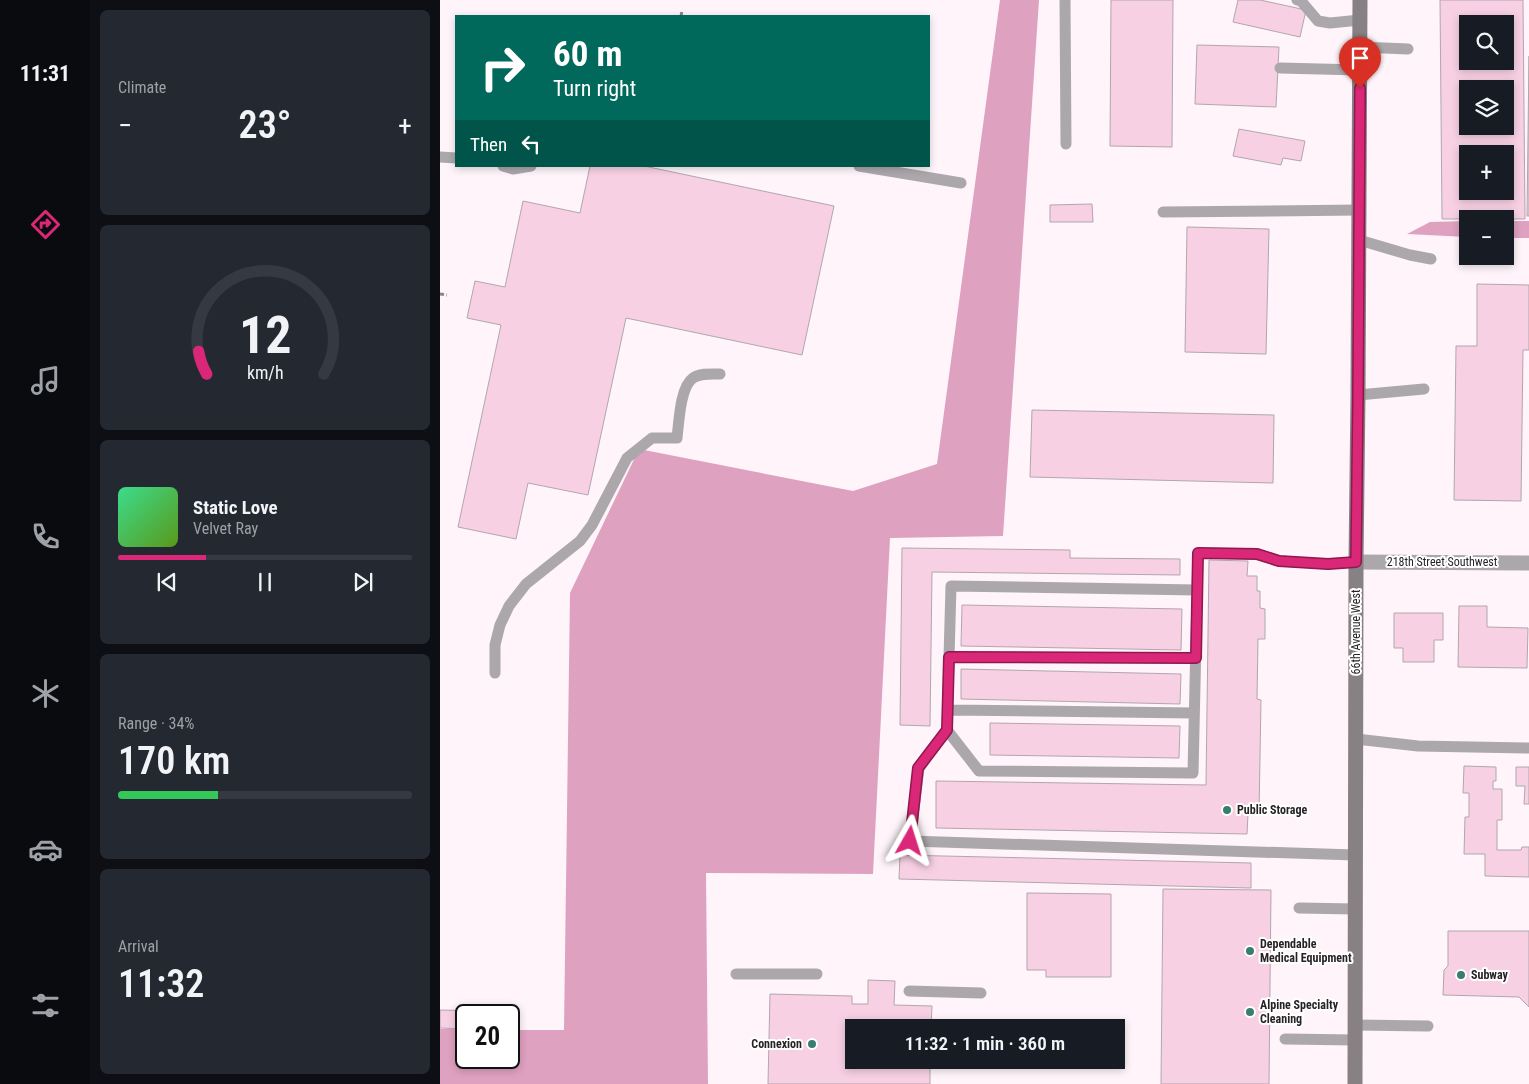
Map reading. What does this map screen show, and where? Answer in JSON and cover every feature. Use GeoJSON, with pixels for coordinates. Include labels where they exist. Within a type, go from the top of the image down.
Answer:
{"type":"FeatureCollection","features":[{"type":"Feature","properties":{"kind":"main road","name":"66th Avenue West"},"geometry":{"type":"LineString","coordinates":[[1354,1084],[1360,0]]}},
{"type":"Feature","properties":{"kind":"street","name":"218th Street Southwest"},"geometry":{"type":"LineString","coordinates":[[1356,562],[1529,563]]}},
{"type":"Feature","properties":{"kind":"lane"},"geometry":{"type":"LineString","coordinates":[[1064,0],[1066,144]]}},
{"type":"Feature","properties":{"kind":"lane"},"geometry":{"type":"LineString","coordinates":[[1297,0],[1301,1],[1318,21],[1360,20]]}},
{"type":"Feature","properties":{"kind":"lane"},"geometry":{"type":"LineString","coordinates":[[1360,47],[1408,49]]}},
{"type":"Feature","properties":{"kind":"lane"},"geometry":{"type":"LineString","coordinates":[[1280,68],[1360,70]]}},
{"type":"Feature","properties":{"kind":"lane"},"geometry":{"type":"LineString","coordinates":[[440,157],[455,158]]}},
{"type":"Feature","properties":{"kind":"lane"},"geometry":{"type":"LineString","coordinates":[[506,167],[513,169],[525,167]]}},
{"type":"Feature","properties":{"kind":"lane"},"geometry":{"type":"LineString","coordinates":[[865,167],[961,183]]}},
{"type":"Feature","properties":{"kind":"lane"},"geometry":{"type":"LineString","coordinates":[[1163,212],[1359,210]]}},
{"type":"Feature","properties":{"kind":"lane"},"geometry":{"type":"LineString","coordinates":[[1359,240],[1431,259]]}},
{"type":"Feature","properties":{"kind":"lane"},"geometry":{"type":"LineString","coordinates":[[495,673],[496,645],[500,625],[509,606],[520,591],[526,584],[580,541],[592,525],[627,458],[652,438],[676,438],[684,389],[692,378],[705,374],[720,374]]}},
{"type":"Feature","properties":{"kind":"lane"},"geometry":{"type":"LineString","coordinates":[[1358,395],[1424,389]]}},
{"type":"Feature","properties":{"kind":"lane"},"geometry":{"type":"LineString","coordinates":[[947,730],[979,771],[1193,773],[1198,553],[1257,554],[1279,561],[1328,564],[1356,562]]}},
{"type":"Feature","properties":{"kind":"lane"},"geometry":{"type":"LineString","coordinates":[[1197,590],[951,586],[947,730],[918,768],[910,841],[1355,855]]}},
{"type":"Feature","properties":{"kind":"lane"},"geometry":{"type":"LineString","coordinates":[[949,657],[1196,658]]}},
{"type":"Feature","properties":{"kind":"lane"},"geometry":{"type":"LineString","coordinates":[[948,710],[1194,713]]}},
{"type":"Feature","properties":{"kind":"lane"},"geometry":{"type":"LineString","coordinates":[[1356,739],[1418,746],[1529,748]]}},
{"type":"Feature","properties":{"kind":"lane"},"geometry":{"type":"LineString","coordinates":[[1299,908],[1355,909]]}},
{"type":"Feature","properties":{"kind":"lane"},"geometry":{"type":"LineString","coordinates":[[736,974],[817,974]]}},
{"type":"Feature","properties":{"kind":"lane"},"geometry":{"type":"LineString","coordinates":[[910,991],[981,993]]}},
{"type":"Feature","properties":{"kind":"lane"},"geometry":{"type":"LineString","coordinates":[[1285,1038],[1428,1026]]}},
{"type":"Feature","properties":{"kind":"path"},"geometry":{"type":"LineString","coordinates":[[681,15],[682,11]]}},
{"type":"Feature","properties":{"kind":"path"},"geometry":{"type":"LineString","coordinates":[[440,294],[447,295]]}},
{"type":"Feature","properties":{"kind":"shaded area"},"geometry":{"type":"Polygon","coordinates":[[[1000,0],[1039,0],[1003,536],[890,538],[873,874],[706,873],[708,1084],[440,1084],[440,1029],[455,1029],[455,1069],[520,1069],[520,1030],[564,1030],[570,593],[639,449],[853,491],[937,464],[1000,0]]]}},
{"type":"Feature","properties":{"kind":"shaded area"},"geometry":{"type":"Polygon","coordinates":[[[1459,221],[1459,237],[1407,234],[1430,222],[1459,221]]]}},
{"type":"Feature","properties":{"kind":"shaded area"},"geometry":{"type":"Polygon","coordinates":[[[1514,221],[1529,221],[1529,238],[1514,238],[1514,221]]]}},
{"type":"Feature","properties":{"kind":"building"},"geometry":{"type":"Polygon","coordinates":[[[1111,0],[1173,0],[1172,147],[1110,146],[1111,0]]]}},
{"type":"Feature","properties":{"kind":"building"},"geometry":{"type":"Polygon","coordinates":[[[1238,0],[1260,0],[1306,10],[1300,37],[1233,22],[1238,0]]]}},
{"type":"Feature","properties":{"kind":"building"},"geometry":{"type":"Polygon","coordinates":[[[1440,0],[1523,0],[1525,219],[1514,219],[1514,210],[1459,210],[1459,219],[1442,219],[1440,0]]]}},
{"type":"Feature","properties":{"kind":"building"},"geometry":{"type":"Polygon","coordinates":[[[1197,45],[1279,47],[1276,107],[1195,104],[1197,45]]]}},
{"type":"Feature","properties":{"kind":"building"},"geometry":{"type":"Polygon","coordinates":[[[1529,56],[1529,216],[1527,216],[1529,56]]]}},
{"type":"Feature","properties":{"kind":"building"},"geometry":{"type":"Polygon","coordinates":[[[1239,129],[1305,141],[1301,161],[1283,158],[1281,165],[1233,156],[1239,129]]]}},
{"type":"Feature","properties":{"kind":"building"},"geometry":{"type":"Polygon","coordinates":[[[590,167],[649,167],[834,206],[802,355],[626,318],[588,495],[528,483],[516,539],[458,527],[501,325],[467,318],[475,281],[505,287],[523,201],[580,213],[590,167]]]}},
{"type":"Feature","properties":{"kind":"building"},"geometry":{"type":"Polygon","coordinates":[[[1092,204],[1093,222],[1050,222],[1050,205],[1092,204]]]}},
{"type":"Feature","properties":{"kind":"building"},"geometry":{"type":"Polygon","coordinates":[[[1187,227],[1269,229],[1266,354],[1185,352],[1187,227]]]}},
{"type":"Feature","properties":{"kind":"building"},"geometry":{"type":"Polygon","coordinates":[[[1477,284],[1529,285],[1529,350],[1523,350],[1521,501],[1454,500],[1456,346],[1477,346],[1477,284]]]}},
{"type":"Feature","properties":{"kind":"building"},"geometry":{"type":"Polygon","coordinates":[[[1032,410],[1274,415],[1273,483],[1030,477],[1032,410]]]}},
{"type":"Feature","properties":{"kind":"building"},"geometry":{"type":"Polygon","coordinates":[[[902,548],[1070,550],[1070,558],[1180,559],[1180,575],[932,572],[930,726],[900,725],[902,548]]]}},
{"type":"Feature","properties":{"kind":"building"},"geometry":{"type":"Polygon","coordinates":[[[1209,560],[1248,561],[1247,576],[1257,576],[1257,591],[1260,591],[1260,608],[1265,609],[1265,639],[1258,639],[1257,699],[1261,700],[1259,814],[1248,814],[1247,834],[936,828],[936,781],[1206,785],[1209,560]]]}},
{"type":"Feature","properties":{"kind":"building"},"geometry":{"type":"Polygon","coordinates":[[[962,605],[1182,609],[1181,650],[961,646],[962,605]]]}},
{"type":"Feature","properties":{"kind":"building"},"geometry":{"type":"Polygon","coordinates":[[[1459,606],[1487,606],[1487,627],[1528,628],[1527,668],[1458,667],[1459,606]]]}},
{"type":"Feature","properties":{"kind":"building"},"geometry":{"type":"Polygon","coordinates":[[[1394,613],[1443,613],[1443,640],[1434,640],[1434,662],[1403,662],[1403,648],[1394,648],[1394,613]]]}},
{"type":"Feature","properties":{"kind":"building"},"geometry":{"type":"Polygon","coordinates":[[[961,669],[1181,674],[1180,704],[961,699],[961,669]]]}},
{"type":"Feature","properties":{"kind":"building"},"geometry":{"type":"Polygon","coordinates":[[[990,723],[1180,726],[1179,758],[990,755],[990,723]]]}},
{"type":"Feature","properties":{"kind":"building"},"geometry":{"type":"Polygon","coordinates":[[[1464,766],[1496,767],[1496,781],[1493,781],[1493,789],[1502,789],[1502,820],[1497,820],[1497,850],[1521,850],[1522,847],[1529,847],[1529,877],[1485,876],[1485,854],[1464,854],[1465,817],[1469,817],[1469,793],[1463,793],[1464,766]]]}},
{"type":"Feature","properties":{"kind":"building"},"geometry":{"type":"Polygon","coordinates":[[[1516,767],[1529,767],[1529,804],[1524,804],[1525,786],[1516,786],[1516,767]]]}},
{"type":"Feature","properties":{"kind":"building"},"geometry":{"type":"Polygon","coordinates":[[[900,855],[1251,863],[1251,888],[899,879],[900,855]]]}},
{"type":"Feature","properties":{"kind":"building"},"geometry":{"type":"Polygon","coordinates":[[[1163,889],[1271,890],[1269,1084],[1161,1084],[1163,889]]]}},
{"type":"Feature","properties":{"kind":"building"},"geometry":{"type":"Polygon","coordinates":[[[1027,893],[1111,894],[1111,977],[1046,977],[1046,970],[1027,970],[1027,893]]]}},
{"type":"Feature","properties":{"kind":"building"},"geometry":{"type":"Polygon","coordinates":[[[1448,931],[1529,931],[1529,1007],[1519,997],[1443,995],[1444,970],[1448,966],[1448,931]]]}},
{"type":"Feature","properties":{"kind":"building","name":"Connexion"},"geometry":{"type":"Polygon","coordinates":[[[868,980],[895,981],[894,1005],[932,1006],[931,1019],[845,1019],[845,1069],[930,1069],[930,1084],[768,1084],[770,994],[852,996],[852,1004],[868,1004],[868,980]]]}},
{"type":"Feature","properties":{"kind":"building"},"geometry":{"type":"Polygon","coordinates":[[[440,1010],[455,1010],[455,1029],[440,1028],[440,1010]]]}},
{"type":"Feature","properties":{"kind":"place","name":"Public Storage"},"geometry":{"type":"Point","coordinates":[1227,810]}},
{"type":"Feature","properties":{"kind":"place","name":"Dependable Medical Equipment"},"geometry":{"type":"Point","coordinates":[1250,951]}},
{"type":"Feature","properties":{"kind":"place","name":"Subway"},"geometry":{"type":"Point","coordinates":[1461,975]}},
{"type":"Feature","properties":{"kind":"place","name":"Alpine Specialty Cleaning"},"geometry":{"type":"Point","coordinates":[1250,1012]}},
{"type":"Feature","properties":{"kind":"place","name":"Connexion"},"geometry":{"type":"Point","coordinates":[812,1044]}},
{"type":"Feature","properties":{"kind":"route"},"geometry":{"type":"LineString","coordinates":[[910,841],[918,768],[947,730],[949,657],[1196,658],[1198,553],[1257,554],[1279,561],[1328,564],[1356,562],[1360,88]]}}]}
